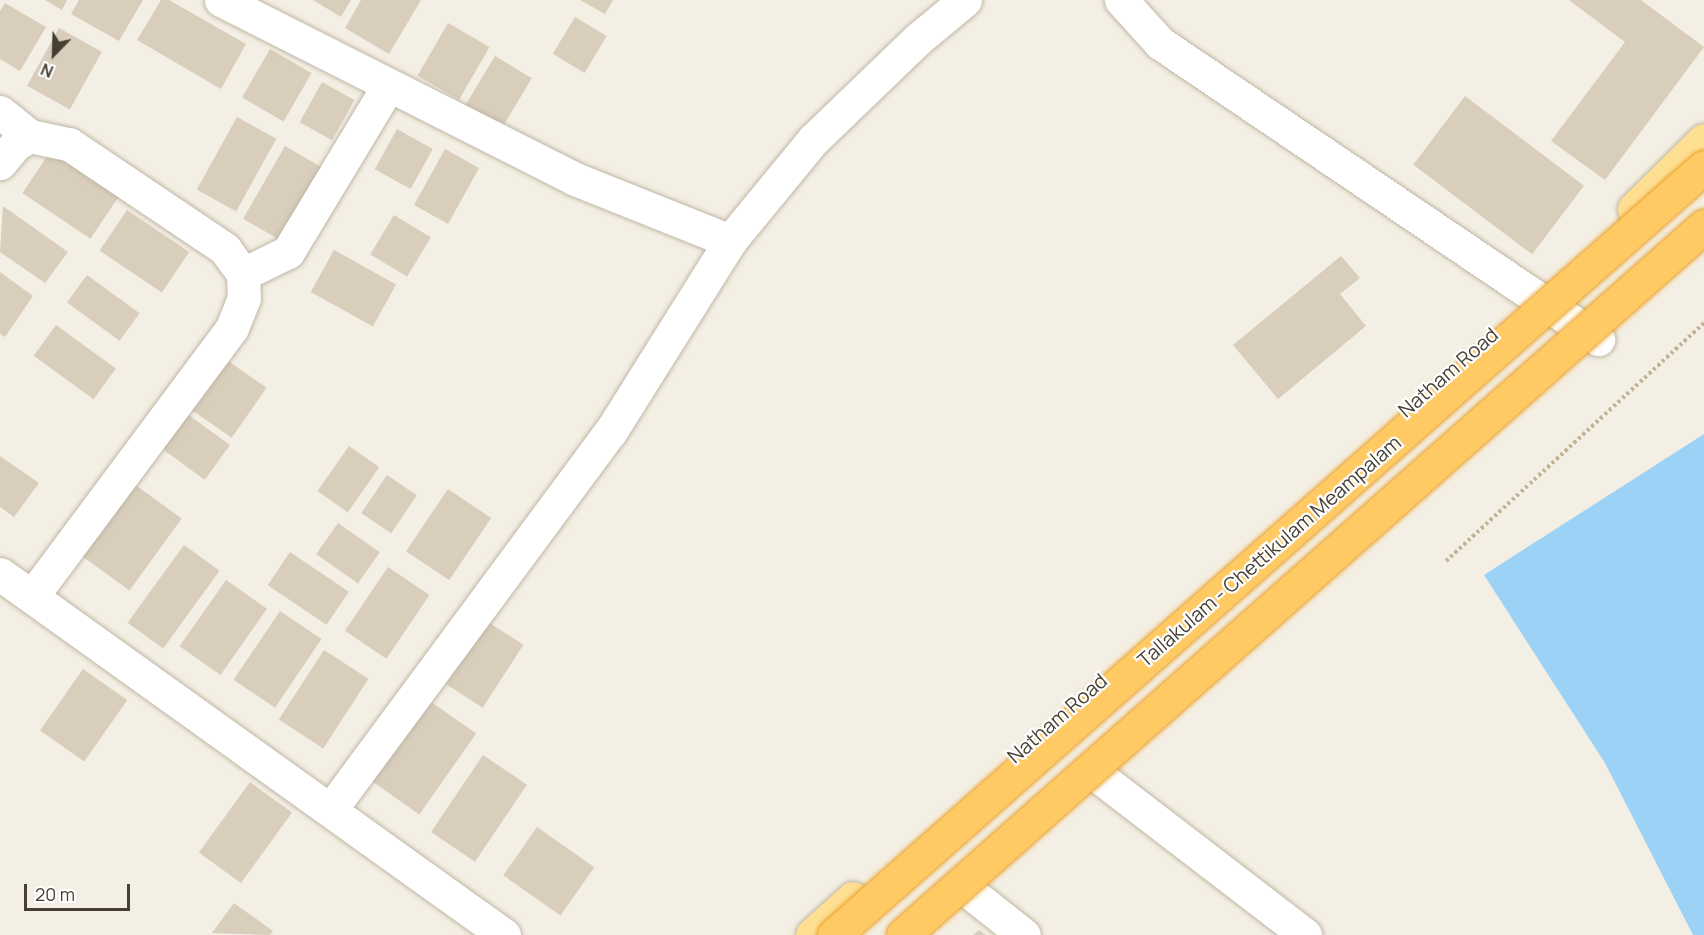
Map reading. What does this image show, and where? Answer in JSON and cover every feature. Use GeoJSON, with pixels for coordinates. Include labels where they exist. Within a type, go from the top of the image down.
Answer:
{"type":"FeatureCollection","features":[{"type":"Feature","properties":{"kind":"highway","name":"Tallakulam - Chettikulam Meampalam"},"geometry":{"type":"LineString","coordinates":[[834,935],[1704,167]]}},
{"type":"Feature","properties":{"kind":"highway"},"geometry":{"type":"LineString","coordinates":[[903,935],[1703,239]]}},
{"type":"Feature","properties":{"kind":"main road","name":"Natham Road"},"geometry":{"type":"LineString","coordinates":[[812,935],[1653,192],[1704,140]]}},
{"type":"Feature","properties":{"kind":"main road"},"geometry":{"type":"LineString","coordinates":[[925,935],[1598,339],[1703,239]]}},
{"type":"Feature","properties":{"kind":"street"},"geometry":{"type":"LineString","coordinates":[[222,0],[574,179],[730,241]]}},
{"type":"Feature","properties":{"kind":"street"},"geometry":{"type":"LineString","coordinates":[[331,809],[611,431],[730,241],[813,140],[918,39],[964,0]]}},
{"type":"Feature","properties":{"kind":"street"},"geometry":{"type":"LineString","coordinates":[[1121,0],[1160,43],[1598,339]]}},
{"type":"Feature","properties":{"kind":"street"},"geometry":{"type":"LineString","coordinates":[[243,274],[288,252],[388,86]]}},
{"type":"Feature","properties":{"kind":"street"},"geometry":{"type":"LineString","coordinates":[[0,112],[30,136],[69,144],[225,249],[243,274],[244,298],[232,328],[32,596]]}},
{"type":"Feature","properties":{"kind":"street"},"geometry":{"type":"LineString","coordinates":[[0,163],[16,144],[30,136]]}},
{"type":"Feature","properties":{"kind":"street"},"geometry":{"type":"LineString","coordinates":[[0,574],[504,935]]}},
{"type":"Feature","properties":{"kind":"street"},"geometry":{"type":"LineString","coordinates":[[1102,778],[1305,935]]}},
{"type":"Feature","properties":{"kind":"street"},"geometry":{"type":"LineString","coordinates":[[972,894],[1024,935]]}},
{"type":"Feature","properties":{"kind":"path"},"geometry":{"type":"LineString","coordinates":[[1446,561],[1704,323]]}},
{"type":"Feature","properties":{"kind":"water"},"geometry":{"type":"Polygon","coordinates":[[[1704,434],[1704,935],[1693,935],[1605,763],[1484,575],[1704,434]]]}},
{"type":"Feature","properties":{"kind":"building"},"geometry":{"type":"Polygon","coordinates":[[[45,0],[67,0],[62,10],[45,0]]]}},
{"type":"Feature","properties":{"kind":"building"},"geometry":{"type":"Polygon","coordinates":[[[79,0],[143,0],[119,41],[71,14],[79,0]]]}},
{"type":"Feature","properties":{"kind":"building"},"geometry":{"type":"Polygon","coordinates":[[[161,0],[169,0],[246,44],[221,89],[137,40],[161,0]]]}},
{"type":"Feature","properties":{"kind":"building"},"geometry":{"type":"Polygon","coordinates":[[[313,0],[351,0],[341,17],[313,0]]]}},
{"type":"Feature","properties":{"kind":"building"},"geometry":{"type":"Polygon","coordinates":[[[361,0],[421,0],[389,54],[345,28],[361,0]]]}},
{"type":"Feature","properties":{"kind":"building"},"geometry":{"type":"Polygon","coordinates":[[[580,0],[613,0],[605,14],[580,0]]]}},
{"type":"Feature","properties":{"kind":"building"},"geometry":{"type":"Polygon","coordinates":[[[1569,0],[1641,0],[1704,47],[1605,180],[1551,141],[1625,42],[1569,0]]]}},
{"type":"Feature","properties":{"kind":"building"},"geometry":{"type":"Polygon","coordinates":[[[5,3],[46,27],[20,71],[0,59],[0,11],[5,3]]]}},
{"type":"Feature","properties":{"kind":"building"},"geometry":{"type":"Polygon","coordinates":[[[575,17],[607,36],[585,73],[553,54],[575,17]]]}},
{"type":"Feature","properties":{"kind":"building"},"geometry":{"type":"Polygon","coordinates":[[[448,23],[490,47],[459,100],[418,76],[448,23]]]}},
{"type":"Feature","properties":{"kind":"building"},"geometry":{"type":"Polygon","coordinates":[[[59,28],[102,52],[70,109],[27,86],[59,28]]]}},
{"type":"Feature","properties":{"kind":"building"},"geometry":{"type":"Polygon","coordinates":[[[270,49],[312,73],[284,121],[242,97],[270,49]]]}},
{"type":"Feature","properties":{"kind":"building"},"geometry":{"type":"Polygon","coordinates":[[[495,56],[532,78],[501,129],[465,107],[495,56]]]}},
{"type":"Feature","properties":{"kind":"building"},"geometry":{"type":"Polygon","coordinates":[[[322,82],[354,100],[332,140],[300,122],[322,82]]]}},
{"type":"Feature","properties":{"kind":"building"},"geometry":{"type":"Polygon","coordinates":[[[1465,96],[1584,186],[1532,254],[1413,165],[1465,96]]]}},
{"type":"Feature","properties":{"kind":"building"},"geometry":{"type":"Polygon","coordinates":[[[237,117],[276,139],[236,211],[197,190],[237,117]]]}},
{"type":"Feature","properties":{"kind":"building"},"geometry":{"type":"Polygon","coordinates":[[[397,129],[433,149],[411,189],[375,169],[397,129]]]}},
{"type":"Feature","properties":{"kind":"building"},"geometry":{"type":"Polygon","coordinates":[[[285,146],[329,172],[287,244],[243,219],[285,146]]]}},
{"type":"Feature","properties":{"kind":"building"},"geometry":{"type":"Polygon","coordinates":[[[52,149],[120,195],[90,239],[22,193],[52,149]]]}},
{"type":"Feature","properties":{"kind":"building"},"geometry":{"type":"Polygon","coordinates":[[[445,149],[479,168],[448,224],[414,205],[445,149]]]}},
{"type":"Feature","properties":{"kind":"building"},"geometry":{"type":"Polygon","coordinates":[[[3,206],[68,252],[45,283],[0,252],[3,206]]]}},
{"type":"Feature","properties":{"kind":"building"},"geometry":{"type":"Polygon","coordinates":[[[127,210],[189,252],[162,293],[100,251],[127,210]]]}},
{"type":"Feature","properties":{"kind":"building"},"geometry":{"type":"Polygon","coordinates":[[[394,215],[431,237],[407,277],[370,254],[394,215]]]}},
{"type":"Feature","properties":{"kind":"building"},"geometry":{"type":"Polygon","coordinates":[[[334,250],[396,284],[373,326],[311,292],[334,250]]]}},
{"type":"Feature","properties":{"kind":"building"},"geometry":{"type":"Polygon","coordinates":[[[1341,256],[1360,278],[1340,294],[1366,326],[1278,399],[1233,345],[1341,256]]]}},
{"type":"Feature","properties":{"kind":"building"},"geometry":{"type":"Polygon","coordinates":[[[0,272],[33,296],[5,337],[0,334],[0,272]]]}},
{"type":"Feature","properties":{"kind":"building"},"geometry":{"type":"Polygon","coordinates":[[[87,275],[140,313],[120,341],[67,303],[87,275]]]}},
{"type":"Feature","properties":{"kind":"building"},"geometry":{"type":"Polygon","coordinates":[[[56,325],[116,368],[94,399],[34,356],[56,325]]]}},
{"type":"Feature","properties":{"kind":"building"},"geometry":{"type":"Polygon","coordinates":[[[224,358],[267,388],[232,438],[189,408],[224,358]]]}},
{"type":"Feature","properties":{"kind":"building"},"geometry":{"type":"Polygon","coordinates":[[[179,408],[230,445],[205,480],[154,443],[179,408]]]}},
{"type":"Feature","properties":{"kind":"building"},"geometry":{"type":"Polygon","coordinates":[[[349,446],[379,467],[348,512],[317,491],[349,446]]]}},
{"type":"Feature","properties":{"kind":"building"},"geometry":{"type":"Polygon","coordinates":[[[0,456],[39,483],[14,517],[0,507],[0,456]]]}},
{"type":"Feature","properties":{"kind":"building"},"geometry":{"type":"Polygon","coordinates":[[[387,475],[417,495],[391,533],[361,513],[387,475]]]}},
{"type":"Feature","properties":{"kind":"building"},"geometry":{"type":"Polygon","coordinates":[[[130,481],[182,519],[129,591],[78,553],[130,481]]]}},
{"type":"Feature","properties":{"kind":"building"},"geometry":{"type":"Polygon","coordinates":[[[448,489],[491,518],[449,580],[406,551],[448,489]]]}},
{"type":"Feature","properties":{"kind":"building"},"geometry":{"type":"Polygon","coordinates":[[[338,523],[380,552],[358,583],[316,554],[338,523]]]}},
{"type":"Feature","properties":{"kind":"building"},"geometry":{"type":"Polygon","coordinates":[[[184,545],[220,571],[163,649],[128,623],[184,545]]]}},
{"type":"Feature","properties":{"kind":"building"},"geometry":{"type":"Polygon","coordinates":[[[290,552],[349,592],[326,625],[268,585],[290,552]]]}},
{"type":"Feature","properties":{"kind":"building"},"geometry":{"type":"Polygon","coordinates":[[[388,567],[429,595],[386,659],[345,631],[388,567]]]}},
{"type":"Feature","properties":{"kind":"building"},"geometry":{"type":"Polygon","coordinates":[[[226,580],[267,609],[220,675],[180,646],[226,580]]]}},
{"type":"Feature","properties":{"kind":"building"},"geometry":{"type":"Polygon","coordinates":[[[280,611],[321,639],[275,708],[234,680],[280,611]]]}},
{"type":"Feature","properties":{"kind":"building"},"geometry":{"type":"Polygon","coordinates":[[[479,616],[523,645],[483,708],[438,679],[479,616]]]}},
{"type":"Feature","properties":{"kind":"building"},"geometry":{"type":"Polygon","coordinates":[[[324,650],[368,679],[323,748],[279,720],[324,650]]]}},
{"type":"Feature","properties":{"kind":"building"},"geometry":{"type":"Polygon","coordinates":[[[83,669],[127,700],[84,761],[40,730],[83,669]]]}},
{"type":"Feature","properties":{"kind":"building"},"geometry":{"type":"Polygon","coordinates":[[[427,699],[476,733],[419,815],[370,780],[427,699]]]}},
{"type":"Feature","properties":{"kind":"building"},"geometry":{"type":"Polygon","coordinates":[[[483,755],[527,785],[475,862],[431,832],[483,755]]]}},
{"type":"Feature","properties":{"kind":"building"},"geometry":{"type":"Polygon","coordinates":[[[250,782],[292,813],[241,883],[199,852],[250,782]]]}},
{"type":"Feature","properties":{"kind":"building"},"geometry":{"type":"Polygon","coordinates":[[[537,827],[594,867],[560,915],[503,875],[537,827]]]}},
{"type":"Feature","properties":{"kind":"building"},"geometry":{"type":"Polygon","coordinates":[[[234,903],[273,931],[270,935],[212,933],[234,903]]]}},
{"type":"Feature","properties":{"kind":"building"},"geometry":{"type":"Polygon","coordinates":[[[979,930],[986,935],[973,935],[979,930]]]}}]}
